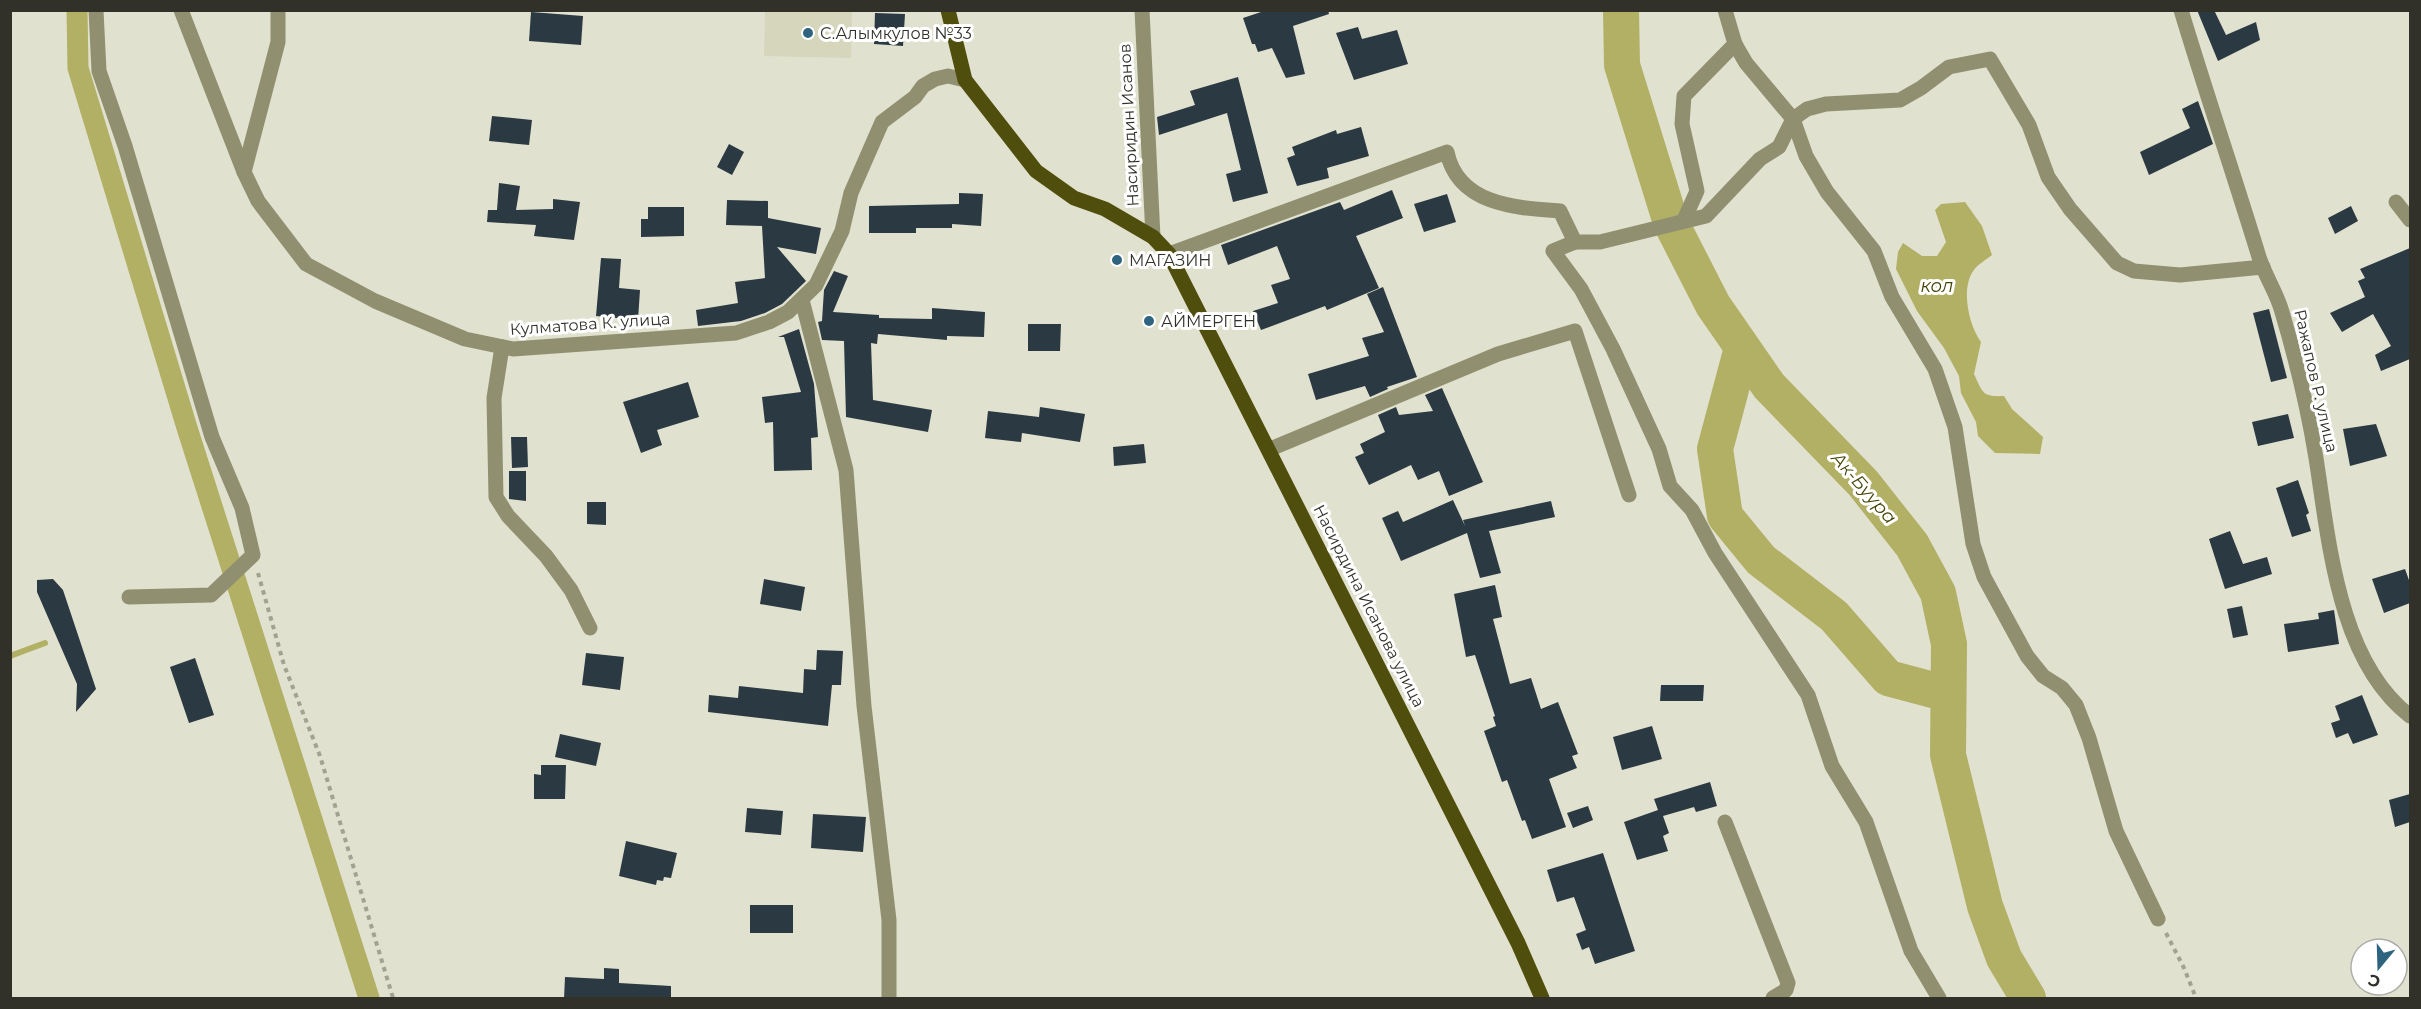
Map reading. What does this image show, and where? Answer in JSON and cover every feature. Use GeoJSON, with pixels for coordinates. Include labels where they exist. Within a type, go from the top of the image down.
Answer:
{"type":"FeatureCollection","features":[{"type":"Feature","properties":{"kind":"main road"},"geometry":{"type":"LineString","coordinates":[[948,10],[965,81]]}},
{"type":"Feature","properties":{"kind":"main road","name":"Насирдина Исанова улица"},"geometry":{"type":"LineString","coordinates":[[965,81],[1036,171],[1074,198],[1105,209],[1153,237],[1169,254],[1270,449],[1518,943],[1542,999]]}},
{"type":"Feature","properties":{"kind":"street"},"geometry":{"type":"LineString","coordinates":[[96,10],[99,71],[125,146],[212,437],[242,508],[253,555],[211,596],[129,597]]}},
{"type":"Feature","properties":{"kind":"street","name":"Кулматова К. улица"},"geometry":{"type":"LineString","coordinates":[[181,10],[244,172],[258,201],[306,264],[375,301],[465,339],[513,349],[736,333],[769,322],[788,312],[816,285],[826,267],[842,231],[851,193],[882,122],[915,97],[923,86],[935,79],[948,76],[965,81]]}},
{"type":"Feature","properties":{"kind":"street"},"geometry":{"type":"LineString","coordinates":[[244,172],[278,42],[278,10]]}},
{"type":"Feature","properties":{"kind":"street","name":"Насиридин Исанов"},"geometry":{"type":"LineString","coordinates":[[1142,10],[1153,237]]}},
{"type":"Feature","properties":{"kind":"street"},"geometry":{"type":"LineString","coordinates":[[1725,10],[1735,44],[1746,63],[1793,119],[1806,156],[1827,192],[1874,251],[1892,297],[1935,369],[1955,426],[1973,544],[1984,577],[2027,656],[2043,676],[2062,688],[2076,705],[2089,738],[2116,831],[2158,919]]}},
{"type":"Feature","properties":{"kind":"street","name":"Ражапов Р. улица"},"geometry":{"type":"LineString","coordinates":[[2181,10],[2263,267],[2282,310],[2296,364],[2315,457],[2329,543],[2350,624],[2359,649],[2372,672],[2392,700],[2410,716]]}},
{"type":"Feature","properties":{"kind":"street"},"geometry":{"type":"LineString","coordinates":[[1684,220],[1697,191],[1682,124],[1684,96],[1735,44]]}},
{"type":"Feature","properties":{"kind":"street"},"geometry":{"type":"LineString","coordinates":[[1939,999],[1911,951],[1866,822],[1832,766],[1808,695],[1715,553],[1692,510],[1670,486],[1659,449],[1613,349],[1581,289],[1553,250],[1575,242],[1600,242],[1706,216],[1716,202],[1731,192],[1739,180],[1752,171],[1761,159],[1779,147],[1793,119],[1807,109],[1826,104],[1900,100],[1949,67],[1990,59],[2029,125],[2048,177],[2070,209],[2117,263],[2134,271],[2180,275],[2263,267]]}},
{"type":"Feature","properties":{"kind":"street"},"geometry":{"type":"LineString","coordinates":[[1169,254],[1447,153],[1459,182],[1493,203],[1560,211],[1575,242]]}},
{"type":"Feature","properties":{"kind":"street"},"geometry":{"type":"LineString","coordinates":[[2396,202],[2410,220]]}},
{"type":"Feature","properties":{"kind":"street"},"geometry":{"type":"LineString","coordinates":[[802,300],[846,470],[864,706],[889,921],[889,999]]}},
{"type":"Feature","properties":{"kind":"street"},"geometry":{"type":"LineString","coordinates":[[1270,449],[1498,354],[1575,331],[1629,495]]}},
{"type":"Feature","properties":{"kind":"street"},"geometry":{"type":"LineString","coordinates":[[502,347],[494,398],[496,497],[508,516],[546,556],[571,590],[590,628]]}},
{"type":"Feature","properties":{"kind":"street"},"geometry":{"type":"LineString","coordinates":[[1725,822],[1788,982],[1786,990],[1773,999]]}},
{"type":"Feature","properties":{"kind":"path"},"geometry":{"type":"LineString","coordinates":[[253,555],[284,665],[320,756],[393,999]]}},
{"type":"Feature","properties":{"kind":"path"},"geometry":{"type":"LineString","coordinates":[[2158,919],[2184,968],[2196,999]]}},
{"type":"Feature","properties":{"kind":"shaded area","name":"С.Алымкулов №33"},"geometry":{"type":"Polygon","coordinates":[[[765,11],[852,11],[851,58],[764,56],[765,11]]]}},
{"type":"Feature","properties":{"kind":"water","name":"кол"},"geometry":{"type":"Polygon","coordinates":[[[1965,202],[1982,226],[1992,255],[1976,268],[1968,287],[1970,317],[1981,342],[1974,374],[1984,392],[1991,396],[2004,396],[2012,409],[2043,437],[2040,454],[1995,453],[1978,436],[1976,422],[1961,393],[1959,376],[1944,348],[1917,311],[1896,269],[1898,252],[1903,243],[1922,256],[1937,256],[1946,242],[1935,210],[1941,204],[1965,202]]]}},
{"type":"Feature","properties":{"kind":"building"},"geometry":{"type":"Polygon","coordinates":[[[1267,10],[1328,10],[1329,14],[1293,26],[1305,74],[1286,78],[1272,48],[1258,52],[1255,44],[1252,44],[1243,18],[1267,10]]]}},
{"type":"Feature","properties":{"kind":"building"},"geometry":{"type":"Polygon","coordinates":[[[2197,10],[2214,10],[2226,35],[2256,22],[2260,40],[2218,61],[2197,10]]]}},
{"type":"Feature","properties":{"kind":"building"},"geometry":{"type":"Polygon","coordinates":[[[531,12],[583,16],[581,45],[529,41],[531,12]]]}},
{"type":"Feature","properties":{"kind":"building"},"geometry":{"type":"Polygon","coordinates":[[[875,13],[905,14],[903,46],[874,44],[875,13]]]}},
{"type":"Feature","properties":{"kind":"building"},"geometry":{"type":"Polygon","coordinates":[[[1358,27],[1362,39],[1397,30],[1408,64],[1354,80],[1336,33],[1358,27]]]}},
{"type":"Feature","properties":{"kind":"building"},"geometry":{"type":"Polygon","coordinates":[[[1238,77],[1268,193],[1233,202],[1226,174],[1241,170],[1227,113],[1159,135],[1157,117],[1195,105],[1190,91],[1238,77]]]}},
{"type":"Feature","properties":{"kind":"building"},"geometry":{"type":"Polygon","coordinates":[[[2198,101],[2213,144],[2149,175],[2140,152],[2190,128],[2182,109],[2198,101]]]}},
{"type":"Feature","properties":{"kind":"building"},"geometry":{"type":"Polygon","coordinates":[[[492,116],[532,120],[529,145],[489,141],[492,116]]]}},
{"type":"Feature","properties":{"kind":"building"},"geometry":{"type":"Polygon","coordinates":[[[1361,127],[1369,156],[1327,168],[1329,178],[1297,186],[1287,158],[1295,155],[1292,147],[1336,130],[1337,134],[1361,127]]]}},
{"type":"Feature","properties":{"kind":"building"},"geometry":{"type":"Polygon","coordinates":[[[729,144],[744,152],[732,175],[717,167],[729,144]]]}},
{"type":"Feature","properties":{"kind":"building"},"geometry":{"type":"Polygon","coordinates":[[[499,183],[520,186],[516,210],[553,209],[553,199],[580,202],[574,240],[534,236],[536,225],[487,222],[488,210],[497,210],[499,183]]]}},
{"type":"Feature","properties":{"kind":"building"},"geometry":{"type":"Polygon","coordinates":[[[1392,190],[1403,218],[1356,236],[1379,288],[1327,310],[1325,306],[1261,330],[1253,311],[1278,303],[1271,285],[1290,279],[1277,246],[1228,265],[1221,245],[1340,202],[1344,210],[1392,190]]]}},
{"type":"Feature","properties":{"kind":"building"},"geometry":{"type":"Polygon","coordinates":[[[959,193],[983,194],[981,226],[952,224],[952,228],[916,228],[916,233],[869,233],[869,206],[959,204],[959,193]]]}},
{"type":"Feature","properties":{"kind":"building"},"geometry":{"type":"Polygon","coordinates":[[[1447,194],[1456,222],[1424,232],[1414,204],[1447,194]]]}},
{"type":"Feature","properties":{"kind":"building"},"geometry":{"type":"Polygon","coordinates":[[[727,200],[768,201],[768,218],[821,228],[816,254],[777,247],[806,281],[782,304],[765,313],[741,321],[698,326],[696,310],[738,303],[735,282],[765,278],[762,226],[726,225],[727,200]]]}},
{"type":"Feature","properties":{"kind":"building"},"geometry":{"type":"Polygon","coordinates":[[[2351,206],[2358,221],[2335,234],[2328,218],[2351,206]]]}},
{"type":"Feature","properties":{"kind":"building"},"geometry":{"type":"Polygon","coordinates":[[[648,207],[684,207],[684,236],[641,237],[641,219],[648,219],[648,207]]]}},
{"type":"Feature","properties":{"kind":"building"},"geometry":{"type":"Polygon","coordinates":[[[2410,248],[2410,359],[2381,371],[2375,355],[2391,346],[2373,314],[2342,332],[2330,313],[2365,297],[2358,281],[2365,278],[2360,269],[2410,248]]]}},
{"type":"Feature","properties":{"kind":"building"},"geometry":{"type":"Polygon","coordinates":[[[601,258],[621,259],[619,288],[640,290],[638,320],[596,316],[601,258]]]}},
{"type":"Feature","properties":{"kind":"building"},"geometry":{"type":"Polygon","coordinates":[[[834,271],[848,276],[833,312],[879,315],[879,318],[932,319],[932,308],[985,312],[984,337],[947,336],[947,340],[878,334],[877,344],[871,343],[873,400],[932,410],[928,432],[846,417],[844,341],[822,340],[818,322],[822,321],[824,290],[834,271]]]}},
{"type":"Feature","properties":{"kind":"building"},"geometry":{"type":"Polygon","coordinates":[[[1383,287],[1417,377],[1387,387],[1388,389],[1370,397],[1365,386],[1316,400],[1308,374],[1369,356],[1362,338],[1384,332],[1367,294],[1383,287]]]}},
{"type":"Feature","properties":{"kind":"building"},"geometry":{"type":"Polygon","coordinates":[[[2269,309],[2287,378],[2271,382],[2253,313],[2269,309]]]}},
{"type":"Feature","properties":{"kind":"building"},"geometry":{"type":"Polygon","coordinates":[[[1028,324],[1061,324],[1060,351],[1028,351],[1028,324]]]}},
{"type":"Feature","properties":{"kind":"building"},"geometry":{"type":"Polygon","coordinates":[[[799,329],[814,384],[818,437],[811,438],[812,470],[774,471],[773,422],[765,423],[762,397],[801,392],[784,337],[778,337],[799,329]]]}},
{"type":"Feature","properties":{"kind":"building"},"geometry":{"type":"Polygon","coordinates":[[[688,382],[699,417],[657,430],[662,445],[641,453],[623,402],[688,382]]]}},
{"type":"Feature","properties":{"kind":"building"},"geometry":{"type":"Polygon","coordinates":[[[1442,388],[1483,482],[1449,496],[1439,471],[1418,480],[1411,465],[1369,485],[1355,457],[1364,453],[1360,444],[1385,432],[1378,415],[1396,407],[1399,415],[1433,411],[1425,395],[1442,388]]]}},
{"type":"Feature","properties":{"kind":"building"},"geometry":{"type":"Polygon","coordinates":[[[1040,407],[1085,414],[1080,442],[1022,433],[1021,442],[985,438],[988,411],[1039,417],[1040,407]]]}},
{"type":"Feature","properties":{"kind":"building"},"geometry":{"type":"Polygon","coordinates":[[[2288,414],[2294,438],[2258,446],[2252,422],[2288,414]]]}},
{"type":"Feature","properties":{"kind":"building"},"geometry":{"type":"Polygon","coordinates":[[[2376,424],[2387,456],[2350,466],[2343,429],[2376,424]]]}},
{"type":"Feature","properties":{"kind":"building"},"geometry":{"type":"Polygon","coordinates":[[[511,437],[527,437],[528,467],[512,468],[511,437]]]}},
{"type":"Feature","properties":{"kind":"building"},"geometry":{"type":"Polygon","coordinates":[[[1144,444],[1146,463],[1114,466],[1113,447],[1144,444]]]}},
{"type":"Feature","properties":{"kind":"building"},"geometry":{"type":"Polygon","coordinates":[[[509,471],[526,471],[526,501],[509,499],[509,471]]]}},
{"type":"Feature","properties":{"kind":"building"},"geometry":{"type":"Polygon","coordinates":[[[2298,480],[2309,513],[2306,515],[2311,531],[2292,537],[2276,488],[2298,480]]]}},
{"type":"Feature","properties":{"kind":"building"},"geometry":{"type":"Polygon","coordinates":[[[1453,500],[1465,526],[1463,520],[1551,501],[1555,517],[1489,531],[1501,573],[1480,578],[1467,533],[1401,561],[1382,518],[1398,511],[1403,522],[1453,500]]]}},
{"type":"Feature","properties":{"kind":"building"},"geometry":{"type":"Polygon","coordinates":[[[587,502],[606,502],[606,525],[587,524],[587,502]]]}},
{"type":"Feature","properties":{"kind":"building"},"geometry":{"type":"Polygon","coordinates":[[[2230,531],[2243,564],[2267,557],[2272,574],[2225,589],[2209,539],[2230,531]]]}},
{"type":"Feature","properties":{"kind":"building"},"geometry":{"type":"Polygon","coordinates":[[[2405,569],[2410,583],[2410,603],[2384,613],[2372,579],[2405,569]]]}},
{"type":"Feature","properties":{"kind":"building"},"geometry":{"type":"Polygon","coordinates":[[[53,579],[63,590],[96,689],[76,712],[77,684],[37,592],[37,580],[53,579]]]}},
{"type":"Feature","properties":{"kind":"building"},"geometry":{"type":"Polygon","coordinates":[[[764,579],[805,587],[801,611],[760,604],[764,579]]]}},
{"type":"Feature","properties":{"kind":"building"},"geometry":{"type":"Polygon","coordinates":[[[1495,585],[1502,617],[1493,619],[1510,684],[1531,678],[1541,709],[1558,702],[1578,754],[1572,756],[1577,768],[1549,779],[1566,827],[1532,839],[1525,820],[1522,821],[1507,780],[1502,782],[1484,731],[1496,726],[1493,717],[1495,716],[1475,655],[1466,657],[1454,594],[1495,585]]]}},
{"type":"Feature","properties":{"kind":"building"},"geometry":{"type":"Polygon","coordinates":[[[2242,606],[2248,635],[2233,638],[2227,609],[2242,606]]]}},
{"type":"Feature","properties":{"kind":"building"},"geometry":{"type":"Polygon","coordinates":[[[2334,610],[2339,644],[2288,652],[2284,624],[2319,619],[2318,613],[2334,610]]]}},
{"type":"Feature","properties":{"kind":"building"},"geometry":{"type":"Polygon","coordinates":[[[817,650],[843,651],[841,685],[832,685],[828,726],[708,712],[709,695],[738,698],[739,686],[803,693],[804,669],[816,670],[817,650]]]}},
{"type":"Feature","properties":{"kind":"building"},"geometry":{"type":"Polygon","coordinates":[[[586,653],[624,657],[620,690],[582,685],[586,653]]]}},
{"type":"Feature","properties":{"kind":"building"},"geometry":{"type":"Polygon","coordinates":[[[195,658],[214,715],[189,723],[170,667],[195,658]]]}},
{"type":"Feature","properties":{"kind":"building"},"geometry":{"type":"Polygon","coordinates":[[[1661,685],[1704,685],[1703,701],[1660,701],[1661,685]]]}},
{"type":"Feature","properties":{"kind":"building"},"geometry":{"type":"Polygon","coordinates":[[[2362,695],[2378,735],[2353,744],[2348,733],[2336,738],[2331,723],[2340,720],[2335,706],[2362,695]]]}},
{"type":"Feature","properties":{"kind":"building"},"geometry":{"type":"Polygon","coordinates":[[[1652,726],[1662,759],[1622,770],[1613,737],[1652,726]]]}},
{"type":"Feature","properties":{"kind":"building"},"geometry":{"type":"Polygon","coordinates":[[[560,734],[601,743],[596,766],[555,757],[560,734]]]}},
{"type":"Feature","properties":{"kind":"building"},"geometry":{"type":"Polygon","coordinates":[[[541,765],[566,765],[565,799],[534,799],[534,774],[541,775],[541,765]]]}},
{"type":"Feature","properties":{"kind":"building"},"geometry":{"type":"Polygon","coordinates":[[[1710,782],[1717,806],[1696,812],[1694,807],[1663,816],[1669,833],[1663,836],[1668,851],[1637,860],[1624,822],[1658,810],[1654,799],[1710,782]]]}},
{"type":"Feature","properties":{"kind":"building"},"geometry":{"type":"Polygon","coordinates":[[[2410,794],[2410,822],[2395,827],[2389,800],[2410,794]]]}},
{"type":"Feature","properties":{"kind":"building"},"geometry":{"type":"Polygon","coordinates":[[[1588,806],[1593,820],[1573,828],[1567,813],[1588,806]]]}},
{"type":"Feature","properties":{"kind":"building"},"geometry":{"type":"Polygon","coordinates":[[[747,808],[783,811],[781,835],[745,832],[747,808]]]}},
{"type":"Feature","properties":{"kind":"building"},"geometry":{"type":"Polygon","coordinates":[[[813,814],[866,817],[863,852],[811,848],[813,814]]]}},
{"type":"Feature","properties":{"kind":"building"},"geometry":{"type":"Polygon","coordinates":[[[626,841],[677,853],[671,878],[664,877],[663,881],[657,880],[656,885],[619,876],[626,841]]]}},
{"type":"Feature","properties":{"kind":"building"},"geometry":{"type":"Polygon","coordinates":[[[1603,853],[1635,951],[1595,964],[1589,947],[1582,950],[1576,934],[1586,930],[1574,897],[1557,902],[1547,870],[1603,853]]]}},
{"type":"Feature","properties":{"kind":"building"},"geometry":{"type":"Polygon","coordinates":[[[750,905],[793,905],[793,933],[750,933],[750,905]]]}},
{"type":"Feature","properties":{"kind":"building"},"geometry":{"type":"Polygon","coordinates":[[[604,968],[619,969],[619,983],[671,986],[671,999],[564,999],[565,977],[604,979],[604,968]]]}},
{"type":"Feature","properties":{"kind":"waterway"},"geometry":{"type":"LineString","coordinates":[[77,10],[78,68],[188,431],[369,998]]}},
{"type":"Feature","properties":{"kind":"waterway","name":"Ак-Буура"},"geometry":{"type":"LineString","coordinates":[[1621,10],[1622,65],[1671,223],[1713,305],[1769,386],[1863,483],[1912,545],[1938,593],[1949,644],[1948,755],[1985,906],[2004,958],[2028,998]]}},
{"type":"Feature","properties":{"kind":"waterway"},"geometry":{"type":"LineString","coordinates":[[1742,348],[1715,449],[1725,516],[1761,560],[1834,616],[1888,678],[1948,694]]}},
{"type":"Feature","properties":{"kind":"waterway"},"geometry":{"type":"LineString","coordinates":[[10,656],[45,643]]}},
{"type":"Feature","properties":{"kind":"place","name":"С.Алымкулов №33"},"geometry":{"type":"Point","coordinates":[808,33]}},
{"type":"Feature","properties":{"kind":"place","name":"МАГАЗИН"},"geometry":{"type":"Point","coordinates":[1117,260]}},
{"type":"Feature","properties":{"kind":"place","name":"АЙМЕРГЕН"},"geometry":{"type":"Point","coordinates":[1149,321]}}]}
